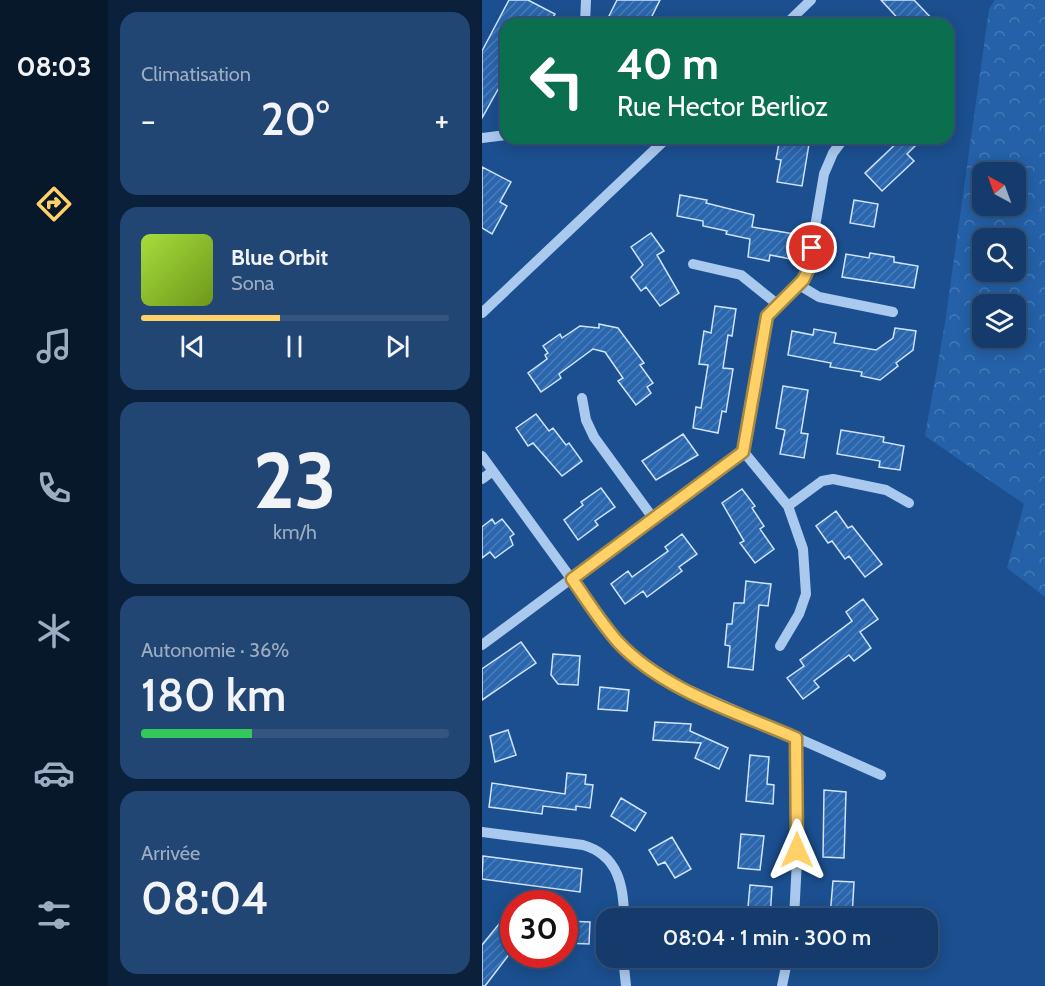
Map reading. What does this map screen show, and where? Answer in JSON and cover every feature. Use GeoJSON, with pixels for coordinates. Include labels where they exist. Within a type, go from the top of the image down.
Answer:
{"type":"FeatureCollection","features":[{"type":"Feature","properties":{"kind":"street"},"geometry":{"type":"LineString","coordinates":[[585,18],[586,0]]}},
{"type":"Feature","properties":{"kind":"street"},"geometry":{"type":"LineString","coordinates":[[792,18],[811,0]]}},
{"type":"Feature","properties":{"kind":"street"},"geometry":{"type":"LineString","coordinates":[[482,138],[500,136]]}},
{"type":"Feature","properties":{"kind":"street"},"geometry":{"type":"LineString","coordinates":[[482,313],[661,144]]}},
{"type":"Feature","properties":{"kind":"street"},"geometry":{"type":"LineString","coordinates":[[482,645],[743,452],[766,321],[777,304],[799,285],[809,268],[824,174],[840,144]]}},
{"type":"Feature","properties":{"kind":"street"},"geometry":{"type":"LineString","coordinates":[[694,264],[741,275],[777,304]]}},
{"type":"Feature","properties":{"kind":"street"},"geometry":{"type":"LineString","coordinates":[[799,285],[819,297],[893,312]]}},
{"type":"Feature","properties":{"kind":"street"},"geometry":{"type":"LineString","coordinates":[[582,398],[586,420],[594,437],[653,518]]}},
{"type":"Feature","properties":{"kind":"street"},"geometry":{"type":"LineString","coordinates":[[743,452],[788,506],[803,549],[807,580],[803,606],[780,646]]}},
{"type":"Feature","properties":{"kind":"street"},"geometry":{"type":"LineString","coordinates":[[482,456],[618,642],[654,671],[680,686],[881,775]]}},
{"type":"Feature","properties":{"kind":"street"},"geometry":{"type":"LineString","coordinates":[[482,479],[493,471]]}},
{"type":"Feature","properties":{"kind":"street"},"geometry":{"type":"LineString","coordinates":[[788,506],[822,482],[833,479],[886,490],[909,503]]}},
{"type":"Feature","properties":{"kind":"street"},"geometry":{"type":"LineString","coordinates":[[795,908],[797,860],[796,738]]}},
{"type":"Feature","properties":{"kind":"street"},"geometry":{"type":"LineString","coordinates":[[482,832],[583,845],[598,851],[612,864],[622,885],[623,908]]}},
{"type":"Feature","properties":{"kind":"street"},"geometry":{"type":"LineString","coordinates":[[624,968],[626,986]]}},
{"type":"Feature","properties":{"kind":"street"},"geometry":{"type":"LineString","coordinates":[[782,986],[786,968]]}},
{"type":"Feature","properties":{"kind":"green space"},"geometry":{"type":"Polygon","coordinates":[[[995,0],[1045,0],[1045,597],[1007,568],[1024,504],[925,436],[945,323],[989,9],[995,0]]]}},
{"type":"Feature","properties":{"kind":"building"},"geometry":{"type":"Polygon","coordinates":[[[509,0],[528,0],[555,14],[553,18],[500,18],[500,86],[482,118],[482,51],[509,0]]]}},
{"type":"Feature","properties":{"kind":"building"},"geometry":{"type":"Polygon","coordinates":[[[617,0],[660,0],[651,18],[608,18],[617,0]]]}},
{"type":"Feature","properties":{"kind":"building"},"geometry":{"type":"Polygon","coordinates":[[[881,0],[914,0],[931,18],[898,18],[881,0]]]}},
{"type":"Feature","properties":{"kind":"building"},"geometry":{"type":"Polygon","coordinates":[[[779,144],[809,144],[802,186],[777,182],[781,160],[776,159],[779,144]]]}},
{"type":"Feature","properties":{"kind":"building"},"geometry":{"type":"Polygon","coordinates":[[[896,144],[917,144],[907,154],[914,161],[882,191],[865,173],[896,144]]]}},
{"type":"Feature","properties":{"kind":"building"},"geometry":{"type":"Polygon","coordinates":[[[482,167],[511,182],[500,202],[507,206],[492,234],[482,228],[482,167]]]}},
{"type":"Feature","properties":{"kind":"building"},"geometry":{"type":"Polygon","coordinates":[[[680,195],[707,200],[706,203],[754,215],[752,227],[795,234],[791,259],[770,255],[769,261],[748,257],[750,239],[703,226],[703,221],[677,216],[680,195]]]}},
{"type":"Feature","properties":{"kind":"building"},"geometry":{"type":"Polygon","coordinates":[[[854,200],[878,204],[874,227],[850,223],[854,200]]]}},
{"type":"Feature","properties":{"kind":"building"},"geometry":{"type":"Polygon","coordinates":[[[651,233],[664,251],[657,255],[679,293],[660,306],[646,287],[641,291],[631,277],[643,265],[631,247],[651,233]]]}},
{"type":"Feature","properties":{"kind":"building"},"geometry":{"type":"Polygon","coordinates":[[[870,253],[894,257],[894,262],[918,266],[914,288],[842,277],[846,254],[869,258],[870,253]]]}},
{"type":"Feature","properties":{"kind":"building"},"geometry":{"type":"Polygon","coordinates":[[[715,306],[736,309],[732,336],[728,335],[723,368],[733,369],[726,412],[722,411],[718,433],[693,428],[696,407],[701,408],[708,365],[699,364],[704,331],[711,333],[715,306]]]}},
{"type":"Feature","properties":{"kind":"building"},"geometry":{"type":"Polygon","coordinates":[[[599,324],[618,328],[644,363],[640,365],[653,383],[647,387],[651,393],[636,405],[618,381],[623,378],[605,352],[593,349],[559,374],[561,378],[541,392],[528,373],[547,359],[545,355],[548,353],[543,346],[560,334],[562,338],[580,326],[599,328],[599,324]]]}},
{"type":"Feature","properties":{"kind":"building"},"geometry":{"type":"Polygon","coordinates":[[[895,328],[916,331],[913,350],[896,363],[898,366],[880,380],[861,376],[862,372],[830,367],[831,363],[788,355],[792,331],[813,335],[814,329],[836,333],[834,343],[876,350],[893,338],[895,328]]]}},
{"type":"Feature","properties":{"kind":"building"},"geometry":{"type":"Polygon","coordinates":[[[783,386],[808,390],[801,433],[808,434],[804,458],[780,454],[785,430],[776,428],[783,386]]]}},
{"type":"Feature","properties":{"kind":"building"},"geometry":{"type":"Polygon","coordinates":[[[536,414],[549,431],[553,428],[566,445],[569,443],[582,461],[562,476],[533,443],[528,446],[516,428],[536,414]]]}},
{"type":"Feature","properties":{"kind":"building"},"geometry":{"type":"Polygon","coordinates":[[[841,430],[884,437],[883,442],[904,446],[900,470],[879,467],[880,461],[837,454],[841,430]]]}},
{"type":"Feature","properties":{"kind":"building"},"geometry":{"type":"Polygon","coordinates":[[[683,434],[698,455],[656,480],[642,461],[683,434]]]}},
{"type":"Feature","properties":{"kind":"building"},"geometry":{"type":"Polygon","coordinates":[[[601,488],[615,507],[595,521],[598,525],[578,540],[564,520],[583,505],[581,502],[601,488]]]}},
{"type":"Feature","properties":{"kind":"building"},"geometry":{"type":"Polygon","coordinates":[[[742,489],[755,506],[752,508],[764,526],[760,529],[774,549],[755,563],[740,543],[744,541],[722,503],[742,489]]]}},
{"type":"Feature","properties":{"kind":"building"},"geometry":{"type":"Polygon","coordinates":[[[836,511],[848,528],[852,526],[882,564],[865,577],[849,556],[845,559],[832,541],[828,543],[816,526],[836,511]]]}},
{"type":"Feature","properties":{"kind":"building"},"geometry":{"type":"Polygon","coordinates":[[[492,519],[495,524],[502,519],[514,534],[510,537],[513,545],[495,558],[490,552],[482,558],[482,527],[492,519]]]}},
{"type":"Feature","properties":{"kind":"building"},"geometry":{"type":"Polygon","coordinates":[[[682,534],[697,554],[679,567],[682,571],[647,597],[643,591],[625,604],[611,584],[628,571],[632,577],[668,551],[665,547],[682,534]]]}},
{"type":"Feature","properties":{"kind":"building"},"geometry":{"type":"Polygon","coordinates":[[[746,581],[771,584],[768,606],[759,605],[753,670],[728,667],[730,646],[725,645],[727,624],[732,624],[734,603],[744,603],[746,581]]]}},
{"type":"Feature","properties":{"kind":"building"},"geometry":{"type":"Polygon","coordinates":[[[863,599],[878,619],[860,632],[871,648],[854,661],[849,655],[814,681],[819,687],[803,699],[787,678],[804,666],[800,660],[852,621],[846,612],[863,599]]]}},
{"type":"Feature","properties":{"kind":"building"},"geometry":{"type":"Polygon","coordinates":[[[521,642],[536,663],[482,700],[482,669],[521,642]]]}},
{"type":"Feature","properties":{"kind":"building"},"geometry":{"type":"Polygon","coordinates":[[[553,654],[580,656],[578,685],[558,684],[551,675],[553,654]]]}},
{"type":"Feature","properties":{"kind":"building"},"geometry":{"type":"Polygon","coordinates":[[[600,687],[629,690],[627,711],[598,709],[600,687]]]}},
{"type":"Feature","properties":{"kind":"building"},"geometry":{"type":"Polygon","coordinates":[[[655,722],[691,724],[690,731],[728,748],[719,769],[695,758],[701,743],[653,740],[655,722]]]}},
{"type":"Feature","properties":{"kind":"building"},"geometry":{"type":"Polygon","coordinates":[[[508,730],[516,755],[495,762],[490,736],[508,730]]]}},
{"type":"Feature","properties":{"kind":"building"},"geometry":{"type":"Polygon","coordinates":[[[750,755],[769,757],[767,784],[774,785],[773,804],[746,801],[750,755]]]}},
{"type":"Feature","properties":{"kind":"building"},"geometry":{"type":"Polygon","coordinates":[[[567,773],[586,775],[585,784],[593,785],[590,808],[576,806],[576,810],[543,806],[542,814],[489,807],[492,783],[565,794],[567,773]]]}},
{"type":"Feature","properties":{"kind":"building"},"geometry":{"type":"Polygon","coordinates":[[[824,790],[846,792],[844,858],[823,857],[824,790]]]}},
{"type":"Feature","properties":{"kind":"building"},"geometry":{"type":"Polygon","coordinates":[[[621,798],[646,813],[635,831],[611,816],[621,798]]]}},
{"type":"Feature","properties":{"kind":"building"},"geometry":{"type":"Polygon","coordinates":[[[741,834],[764,836],[760,870],[738,868],[741,834]]]}},
{"type":"Feature","properties":{"kind":"building"},"geometry":{"type":"Polygon","coordinates":[[[672,837],[691,869],[675,878],[665,862],[658,865],[649,850],[672,837]]]}},
{"type":"Feature","properties":{"kind":"building"},"geometry":{"type":"Polygon","coordinates":[[[483,856],[582,869],[580,892],[482,879],[483,856]]]}},
{"type":"Feature","properties":{"kind":"building"},"geometry":{"type":"Polygon","coordinates":[[[833,881],[854,882],[853,908],[831,908],[833,881]]]}},
{"type":"Feature","properties":{"kind":"building"},"geometry":{"type":"Polygon","coordinates":[[[750,885],[772,887],[771,908],[748,908],[750,885]]]}},
{"type":"Feature","properties":{"kind":"building"},"geometry":{"type":"Polygon","coordinates":[[[578,922],[590,922],[589,944],[578,944],[578,922]]]}},
{"type":"Feature","properties":{"kind":"building"},"geometry":{"type":"Polygon","coordinates":[[[500,923],[500,966],[485,986],[482,986],[482,945],[500,923]]]}},
{"type":"Feature","properties":{"kind":"route"},"geometry":{"type":"LineString","coordinates":[[797,850],[796,738],[680,686],[654,671],[618,642],[572,579],[743,452],[767,316],[807,274],[812,248]]}}]}
